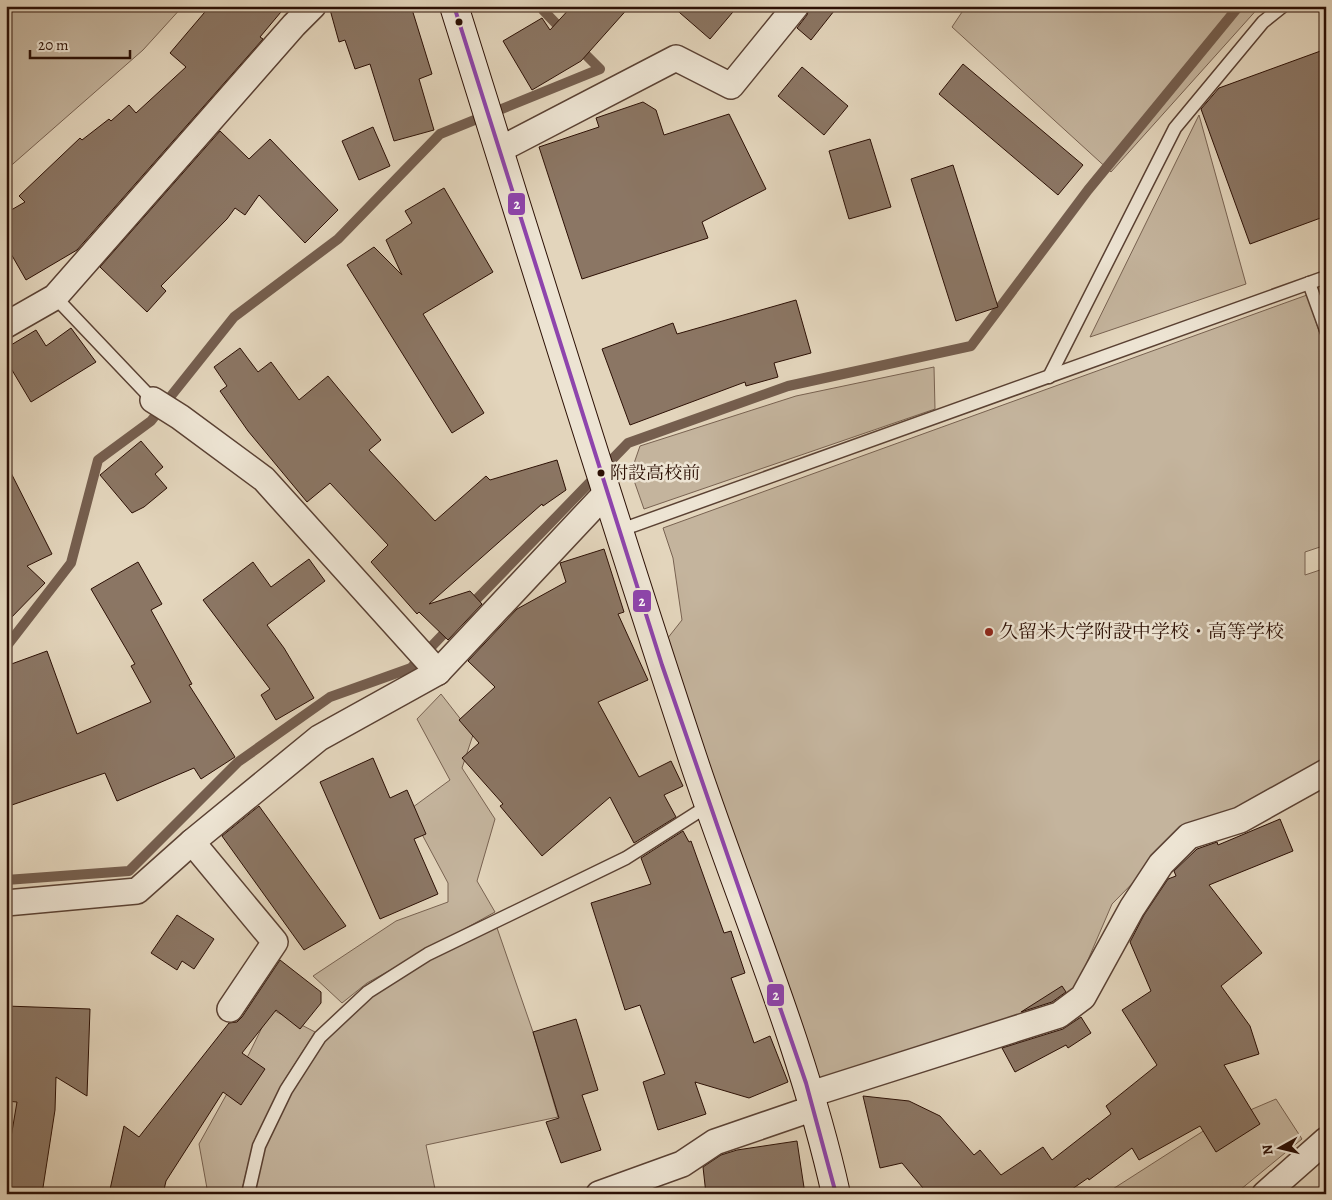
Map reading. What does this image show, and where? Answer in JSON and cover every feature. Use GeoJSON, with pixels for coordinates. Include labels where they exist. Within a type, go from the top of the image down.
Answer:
{"type":"FeatureCollection","features":[{"type":"Feature","properties":{"kind":"main road"},"geometry":{"type":"LineString","coordinates":[[454,6],[618,531],[709,805],[812,1101],[836,1194]]}},
{"type":"Feature","properties":{"kind":"street"},"geometry":{"type":"LineString","coordinates":[[6,325],[55,297],[313,6]]}},
{"type":"Feature","properties":{"kind":"street"},"geometry":{"type":"LineString","coordinates":[[499,150],[676,58],[731,86],[796,6]]}},
{"type":"Feature","properties":{"kind":"street"},"geometry":{"type":"LineString","coordinates":[[153,400],[180,417],[264,479],[438,672]]}},
{"type":"Feature","properties":{"kind":"street"},"geometry":{"type":"LineString","coordinates":[[6,903],[137,891],[192,842],[319,738],[438,672],[607,492]]}},
{"type":"Feature","properties":{"kind":"street"},"geometry":{"type":"LineString","coordinates":[[599,1194],[682,1164],[715,1142],[812,1101],[1059,1015],[1084,997],[1132,908],[1161,864],[1189,836],[1240,820],[1326,772]]}},
{"type":"Feature","properties":{"kind":"street"},"geometry":{"type":"LineString","coordinates":[[192,842],[275,942],[230,1009]]}},
{"type":"Feature","properties":{"kind":"street"},"geometry":{"type":"LineString","coordinates":[[1265,1194],[1326,1140]]}},
{"type":"Feature","properties":{"kind":"lane"},"geometry":{"type":"LineString","coordinates":[[1049,377],[1176,128],[1263,22],[1283,6]]}},
{"type":"Feature","properties":{"kind":"lane"},"geometry":{"type":"LineString","coordinates":[[618,531],[1326,277]]}},
{"type":"Feature","properties":{"kind":"lane"},"geometry":{"type":"LineString","coordinates":[[1309,283],[1326,330]]}},
{"type":"Feature","properties":{"kind":"lane"},"geometry":{"type":"LineString","coordinates":[[55,297],[153,400]]}},
{"type":"Feature","properties":{"kind":"lane"},"geometry":{"type":"LineString","coordinates":[[248,1194],[259,1146],[286,1090],[320,1037],[368,992],[434,951],[626,858],[709,805]]}},
{"type":"Feature","properties":{"kind":"shaded area"},"geometry":{"type":"Polygon","coordinates":[[[6,6],[183,6],[143,50],[6,170],[6,6]]]}},
{"type":"Feature","properties":{"kind":"shaded area"},"geometry":{"type":"Polygon","coordinates":[[[966,6],[1260,6],[1111,172],[952,27],[966,6]]]}},
{"type":"Feature","properties":{"kind":"shaded area"},"geometry":{"type":"Polygon","coordinates":[[[1199,115],[1246,284],[1090,337],[1199,115]]]}},
{"type":"Feature","properties":{"kind":"shaded area","name":"久留米大学附設中学校・高等学校"},"geometry":{"type":"Polygon","coordinates":[[[1307,295],[1326,352],[1326,545],[1305,552],[1305,575],[1326,568],[1326,764],[1239,813],[1185,830],[1112,904],[1075,990],[1039,1011],[815,1084],[667,639],[682,620],[673,558],[663,528],[1307,295]]]}},
{"type":"Feature","properties":{"kind":"shaded area"},"geometry":{"type":"Polygon","coordinates":[[[934,367],[935,409],[644,509],[631,472],[640,446],[796,396],[934,367]]]}},
{"type":"Feature","properties":{"kind":"shaded area"},"geometry":{"type":"Polygon","coordinates":[[[441,694],[473,735],[462,768],[495,819],[477,881],[495,912],[367,983],[342,1003],[313,976],[396,921],[448,902],[448,883],[409,810],[450,780],[417,719],[441,694]]]}},
{"type":"Feature","properties":{"kind":"shaded area"},"geometry":{"type":"Polygon","coordinates":[[[495,922],[533,1032],[558,1117],[426,1145],[436,1194],[248,1194],[259,1146],[320,1037],[368,992],[495,922]]]}},
{"type":"Feature","properties":{"kind":"shaded area"},"geometry":{"type":"Polygon","coordinates":[[[271,1009],[315,1032],[282,1084],[253,1144],[241,1194],[208,1194],[199,1144],[249,1054],[271,1009]]]}},
{"type":"Feature","properties":{"kind":"shaded area"},"geometry":{"type":"Polygon","coordinates":[[[20,1021],[18,1160],[6,1161],[6,1023],[20,1021]]]}},
{"type":"Feature","properties":{"kind":"shaded area"},"geometry":{"type":"Polygon","coordinates":[[[1276,1099],[1302,1139],[1235,1194],[1105,1194],[1208,1128],[1276,1099]]]}},
{"type":"Feature","properties":{"kind":"building"},"geometry":{"type":"Polygon","coordinates":[[[210,6],[286,6],[260,37],[263,39],[77,250],[26,280],[6,245],[6,213],[25,202],[19,196],[80,138],[82,140],[109,119],[111,121],[129,105],[136,113],[186,67],[170,53],[210,6]]]}},
{"type":"Feature","properties":{"kind":"building"},"geometry":{"type":"Polygon","coordinates":[[[329,6],[411,6],[432,74],[419,79],[434,130],[394,141],[370,64],[355,69],[345,40],[339,42],[329,6]]]}},
{"type":"Feature","properties":{"kind":"building"},"geometry":{"type":"Polygon","coordinates":[[[572,6],[630,6],[581,61],[532,90],[503,41],[542,18],[550,30],[572,6]]]}},
{"type":"Feature","properties":{"kind":"building"},"geometry":{"type":"Polygon","coordinates":[[[672,6],[738,6],[710,39],[672,6]]]}},
{"type":"Feature","properties":{"kind":"building"},"geometry":{"type":"Polygon","coordinates":[[[810,6],[838,6],[811,40],[797,28],[807,15],[810,6]]]}},
{"type":"Feature","properties":{"kind":"building"},"geometry":{"type":"Polygon","coordinates":[[[1326,49],[1326,216],[1250,244],[1201,109],[1219,88],[1326,49]]]}},
{"type":"Feature","properties":{"kind":"building"},"geometry":{"type":"Polygon","coordinates":[[[963,64],[1083,165],[1058,195],[939,94],[963,64]]]}},
{"type":"Feature","properties":{"kind":"building"},"geometry":{"type":"Polygon","coordinates":[[[802,67],[848,106],[824,135],[778,96],[802,67]]]}},
{"type":"Feature","properties":{"kind":"building"},"geometry":{"type":"Polygon","coordinates":[[[643,102],[656,110],[664,135],[729,114],[766,189],[702,222],[708,238],[582,279],[539,147],[599,127],[596,118],[643,102]]]}},
{"type":"Feature","properties":{"kind":"building"},"geometry":{"type":"Polygon","coordinates":[[[373,127],[390,166],[359,180],[342,141],[373,127]]]}},
{"type":"Feature","properties":{"kind":"building"},"geometry":{"type":"Polygon","coordinates":[[[220,131],[249,159],[270,139],[338,210],[305,243],[259,195],[245,215],[235,208],[227,219],[161,286],[166,291],[147,312],[100,267],[220,131]]]}},
{"type":"Feature","properties":{"kind":"building"},"geometry":{"type":"Polygon","coordinates":[[[870,139],[891,207],[849,219],[829,151],[870,139]]]}},
{"type":"Feature","properties":{"kind":"building"},"geometry":{"type":"Polygon","coordinates":[[[953,165],[998,307],[956,321],[911,179],[953,165]]]}},
{"type":"Feature","properties":{"kind":"building"},"geometry":{"type":"Polygon","coordinates":[[[444,188],[493,272],[423,314],[484,413],[452,433],[347,265],[374,247],[402,275],[386,240],[412,223],[405,211],[444,188]]]}},
{"type":"Feature","properties":{"kind":"building"},"geometry":{"type":"Polygon","coordinates":[[[796,300],[811,353],[774,363],[778,377],[746,386],[745,382],[630,425],[602,349],[673,323],[677,334],[796,300]]]}},
{"type":"Feature","properties":{"kind":"building"},"geometry":{"type":"Polygon","coordinates":[[[71,328],[96,362],[31,402],[6,360],[6,348],[36,330],[46,346],[71,328]]]}},
{"type":"Feature","properties":{"kind":"building"},"geometry":{"type":"Polygon","coordinates":[[[240,348],[258,372],[271,362],[299,400],[328,376],[381,440],[369,450],[435,521],[486,476],[490,480],[557,460],[566,490],[543,506],[542,504],[429,604],[470,591],[482,604],[448,640],[419,612],[417,614],[371,562],[388,545],[330,483],[307,502],[248,431],[220,391],[227,386],[214,367],[240,348]]]}},
{"type":"Feature","properties":{"kind":"building"},"geometry":{"type":"Polygon","coordinates":[[[141,441],[163,467],[155,474],[167,488],[144,507],[132,513],[100,475],[141,441]]]}},
{"type":"Feature","properties":{"kind":"building"},"geometry":{"type":"Polygon","coordinates":[[[6,463],[52,554],[27,566],[45,583],[6,623],[6,463]]]}},
{"type":"Feature","properties":{"kind":"building"},"geometry":{"type":"Polygon","coordinates":[[[604,549],[624,612],[618,614],[648,680],[598,702],[639,777],[671,761],[683,786],[664,795],[676,817],[634,843],[610,797],[542,856],[500,806],[503,804],[462,758],[479,743],[459,720],[495,687],[468,661],[517,609],[566,582],[560,563],[604,549]]]}},
{"type":"Feature","properties":{"kind":"building"},"geometry":{"type":"Polygon","coordinates":[[[309,559],[325,581],[267,625],[284,648],[314,698],[276,720],[261,695],[270,689],[203,600],[253,562],[271,587],[309,559]]]}},
{"type":"Feature","properties":{"kind":"building"},"geometry":{"type":"Polygon","coordinates":[[[138,562],[162,604],[151,610],[192,684],[189,685],[235,757],[201,779],[194,768],[117,801],[105,773],[6,807],[6,666],[47,651],[77,734],[151,702],[131,666],[135,664],[91,589],[138,562]]]}},
{"type":"Feature","properties":{"kind":"building"},"geometry":{"type":"Polygon","coordinates":[[[373,758],[390,798],[407,790],[426,834],[414,839],[438,894],[380,919],[320,782],[373,758]]]}},
{"type":"Feature","properties":{"kind":"building"},"geometry":{"type":"Polygon","coordinates":[[[259,806],[346,926],[304,950],[222,836],[259,806]]]}},
{"type":"Feature","properties":{"kind":"building"},"geometry":{"type":"Polygon","coordinates":[[[1280,819],[1293,851],[1209,885],[1262,953],[1221,986],[1250,1026],[1259,1054],[1224,1065],[1260,1124],[1216,1152],[1200,1126],[1139,1160],[1132,1148],[1089,1180],[1088,1178],[1065,1194],[928,1194],[902,1163],[880,1168],[863,1096],[909,1101],[940,1116],[974,1155],[980,1150],[1001,1175],[1043,1147],[1052,1160],[1111,1114],[1106,1106],[1157,1065],[1122,1010],[1151,991],[1130,942],[1144,915],[1168,879],[1176,876],[1174,871],[1197,849],[1217,842],[1218,845],[1280,819]]]}},
{"type":"Feature","properties":{"kind":"building"},"geometry":{"type":"Polygon","coordinates":[[[683,831],[689,842],[691,841],[724,933],[731,931],[745,973],[731,978],[754,1043],[770,1036],[788,1082],[749,1098],[695,1082],[706,1114],[658,1130],[643,1082],[665,1074],[640,1005],[625,1010],[591,903],[651,884],[641,858],[683,831]]]}},
{"type":"Feature","properties":{"kind":"building"},"geometry":{"type":"Polygon","coordinates":[[[177,915],[214,939],[194,969],[182,961],[177,970],[151,953],[177,915]]]}},
{"type":"Feature","properties":{"kind":"building"},"geometry":{"type":"Polygon","coordinates":[[[280,960],[321,992],[321,1003],[300,1029],[276,1010],[242,1053],[265,1069],[241,1105],[223,1092],[166,1181],[163,1194],[109,1194],[124,1126],[139,1137],[229,1023],[237,1022],[242,1017],[280,960]]]}},
{"type":"Feature","properties":{"kind":"building"},"geometry":{"type":"Polygon","coordinates":[[[1062,986],[1066,992],[1052,1002],[1021,1012],[1062,986]]]}},
{"type":"Feature","properties":{"kind":"building"},"geometry":{"type":"Polygon","coordinates":[[[6,1006],[90,1009],[87,1096],[56,1077],[55,1110],[42,1194],[6,1194],[6,1167],[17,1102],[6,1101],[6,1006]]]}},
{"type":"Feature","properties":{"kind":"building"},"geometry":{"type":"Polygon","coordinates":[[[1081,1017],[1091,1033],[1068,1048],[1066,1045],[1015,1072],[1002,1048],[1063,1029],[1081,1017]]]}},
{"type":"Feature","properties":{"kind":"building"},"geometry":{"type":"Polygon","coordinates":[[[576,1019],[598,1090],[582,1095],[601,1150],[561,1163],[546,1122],[559,1118],[533,1032],[576,1019]]]}},
{"type":"Feature","properties":{"kind":"building"},"geometry":{"type":"Polygon","coordinates":[[[797,1141],[805,1194],[706,1194],[703,1167],[721,1155],[737,1150],[797,1141]]]}},
{"type":"Feature","properties":{"kind":"waterway"},"geometry":{"type":"LineString","coordinates":[[547,6],[543,10],[564,32]]}},
{"type":"Feature","properties":{"kind":"waterway"},"geometry":{"type":"LineString","coordinates":[[469,607],[628,443],[788,386],[971,346],[1088,190],[1239,6]]}},
{"type":"Feature","properties":{"kind":"waterway"},"geometry":{"type":"LineString","coordinates":[[6,647],[71,563],[98,460],[151,421],[234,317],[338,239],[440,134],[600,69],[578,47]]}},
{"type":"Feature","properties":{"kind":"waterway"},"geometry":{"type":"LineString","coordinates":[[6,880],[129,871],[238,762],[330,697],[411,668],[452,625]]}},
{"type":"Feature","properties":{"kind":"transit line","name":"2"},"geometry":{"type":"LineString","coordinates":[[454,6],[662,665],[806,1083],[836,1194]]}},
{"type":"Feature","properties":{"kind":"place","name":"附設高校前"},"geometry":{"type":"Point","coordinates":[601,473]}},
{"type":"Feature","properties":{"kind":"place","name":"久留米大学附設中学校・高等学校"},"geometry":{"type":"Point","coordinates":[989,632]}}]}
